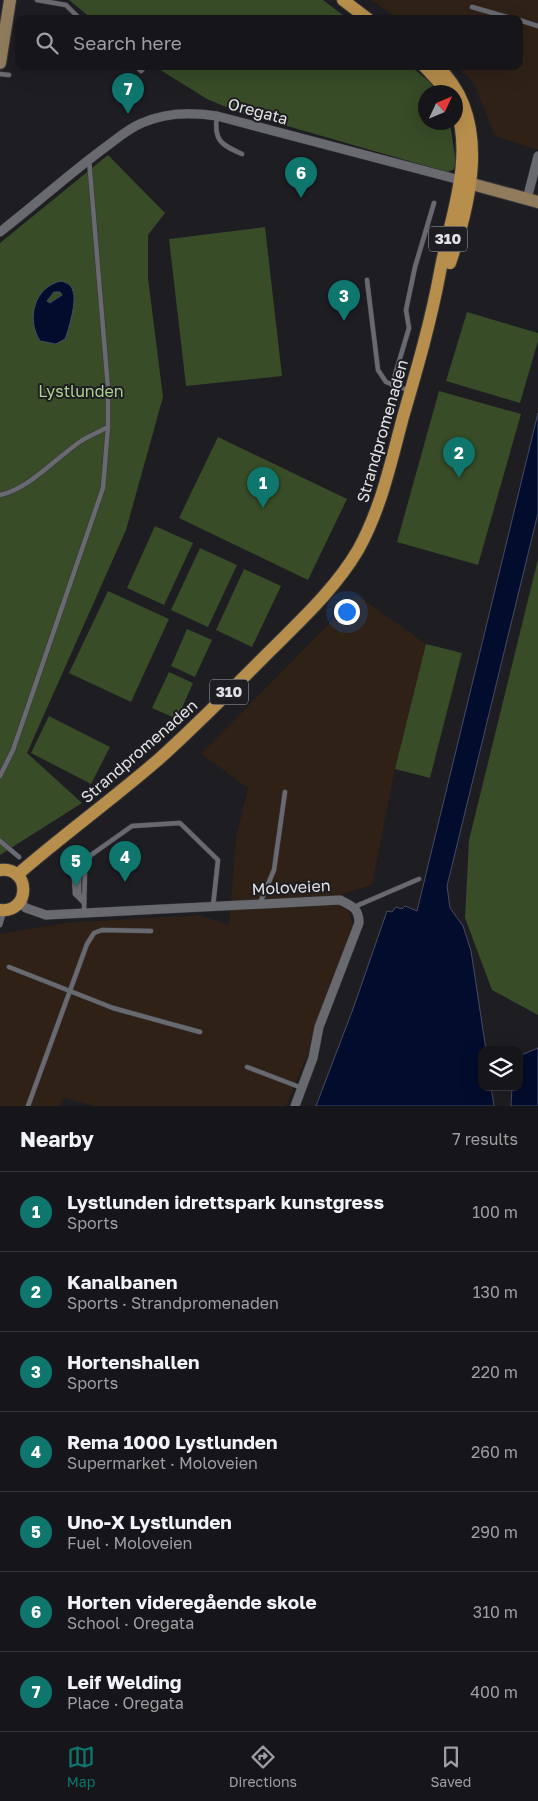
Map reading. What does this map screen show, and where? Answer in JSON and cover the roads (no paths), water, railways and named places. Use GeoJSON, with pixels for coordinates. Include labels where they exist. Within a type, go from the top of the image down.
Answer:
{"type":"FeatureCollection","features":[{"type":"Feature","properties":{"kind":"main road"},"geometry":{"type":"LineString","coordinates":[[0,63],[10,0]]}},
{"type":"Feature","properties":{"kind":"main road"},"geometry":{"type":"LineString","coordinates":[[343,0],[363,15]]}},
{"type":"Feature","properties":{"kind":"main road"},"geometry":{"type":"LineString","coordinates":[[428,70],[442,85]]}},
{"type":"Feature","properties":{"kind":"main road","name":"Strandpromenaden"},"geometry":{"type":"LineString","coordinates":[[17,874],[179,741],[331,588],[358,550],[375,514],[466,182],[471,141],[466,110],[455,87],[440,70]]}},
{"type":"Feature","properties":{"kind":"main road","name":"Strandpromenaden"},"geometry":{"type":"LineString","coordinates":[[462,130],[462,161],[466,182]]}},
{"type":"Feature","properties":{"kind":"main road","name":"Oregata"},"geometry":{"type":"LineString","coordinates":[[466,182],[533,201]]}},
{"type":"Feature","properties":{"kind":"main road"},"geometry":{"type":"LineString","coordinates":[[0,870],[11,871],[17,874],[24,885],[20,902],[16,906],[2,910]]}},
{"type":"Feature","properties":{"kind":"street","name":"Oregata"},"geometry":{"type":"LineString","coordinates":[[0,232],[89,159],[141,123],[159,117],[187,113],[217,116],[466,182]]}},
{"type":"Feature","properties":{"kind":"street"},"geometry":{"type":"LineString","coordinates":[[533,201],[538,156]]}},
{"type":"Feature","properties":{"kind":"street","name":"Moloveien"},"geometry":{"type":"LineString","coordinates":[[20,902],[26,908],[46,915],[84,905],[213,906],[340,900],[354,907]]}},
{"type":"Feature","properties":{"kind":"street"},"geometry":{"type":"LineString","coordinates":[[295,1106],[312,1058],[319,1027],[359,923],[359,914],[354,907]]}},
{"type":"Feature","properties":{"kind":"lane"},"geometry":{"type":"LineString","coordinates":[[37,0],[65,2],[76,15]]}},
{"type":"Feature","properties":{"kind":"lane"},"geometry":{"type":"LineString","coordinates":[[472,7],[500,15]]}},
{"type":"Feature","properties":{"kind":"lane"},"geometry":{"type":"LineString","coordinates":[[523,21],[538,26]]}},
{"type":"Feature","properties":{"kind":"lane"},"geometry":{"type":"LineString","coordinates":[[0,74],[9,75]]}},
{"type":"Feature","properties":{"kind":"lane"},"geometry":{"type":"LineString","coordinates":[[217,116],[215,130],[218,138],[222,144],[242,154]]}},
{"type":"Feature","properties":{"kind":"lane"},"geometry":{"type":"LineString","coordinates":[[0,776],[13,750],[103,488],[108,427],[108,388],[89,159]]}},
{"type":"Feature","properties":{"kind":"lane"},"geometry":{"type":"LineString","coordinates":[[392,385],[409,328],[406,310],[415,267],[434,203]]}},
{"type":"Feature","properties":{"kind":"lane"},"geometry":{"type":"LineString","coordinates":[[367,280],[375,362],[382,377],[392,385],[410,391]]}},
{"type":"Feature","properties":{"kind":"lane"},"geometry":{"type":"LineString","coordinates":[[0,495],[29,483],[47,466],[81,441],[108,427]]}},
{"type":"Feature","properties":{"kind":"lane"},"geometry":{"type":"LineString","coordinates":[[260,903],[274,870],[286,792]]}},
{"type":"Feature","properties":{"kind":"lane"},"geometry":{"type":"LineString","coordinates":[[84,905],[85,869],[91,856],[132,826],[180,823],[218,860],[213,906]]}},
{"type":"Feature","properties":{"kind":"lane"},"geometry":{"type":"LineString","coordinates":[[0,841],[19,857]]}},
{"type":"Feature","properties":{"kind":"lane"},"geometry":{"type":"LineString","coordinates":[[84,905],[75,894],[74,877],[85,869]]}},
{"type":"Feature","properties":{"kind":"lane"},"geometry":{"type":"LineString","coordinates":[[354,907],[419,879]]}},
{"type":"Feature","properties":{"kind":"lane"},"geometry":{"type":"LineString","coordinates":[[0,925],[2,910]]}},
{"type":"Feature","properties":{"kind":"lane"},"geometry":{"type":"LineString","coordinates":[[28,1106],[87,944],[94,933],[102,930],[150,931]]}},
{"type":"Feature","properties":{"kind":"lane"},"geometry":{"type":"LineString","coordinates":[[9,967],[113,1008],[200,1032]]}},
{"type":"Feature","properties":{"kind":"lane"},"geometry":{"type":"LineString","coordinates":[[248,1067],[302,1088]]}},
{"type":"Feature","properties":{"kind":"water"},"geometry":{"type":"Polygon","coordinates":[[[61,281],[67,283],[71,287],[74,296],[72,315],[65,339],[56,344],[40,341],[36,332],[33,314],[39,297],[52,284],[61,281]],[[54,292],[47,301],[50,303],[62,295],[60,292],[54,292]]]}},
{"type":"Feature","properties":{"kind":"water"},"geometry":{"type":"Polygon","coordinates":[[[538,413],[538,513],[447,886],[450,908],[463,926],[471,951],[485,1046],[478,1046],[478,1091],[492,1091],[494,1106],[316,1106],[353,1009],[387,911],[392,912],[396,907],[402,909],[405,906],[417,911],[538,413]]]}},
{"type":"Feature","properties":{"kind":"water"},"geometry":{"type":"Polygon","coordinates":[[[538,1048],[538,1106],[511,1106],[512,1091],[523,1091],[523,1054],[538,1048]]]}},
{"type":"Feature","properties":{"kind":"place","name":"Leif Welding"},"geometry":{"type":"Point","coordinates":[128,114]}},
{"type":"Feature","properties":{"kind":"place","name":"Horten videregående skole"},"geometry":{"type":"Point","coordinates":[301,198]}},
{"type":"Feature","properties":{"kind":"place","name":"Hortenshallen"},"geometry":{"type":"Point","coordinates":[344,321]}},
{"type":"Feature","properties":{"kind":"place","name":"Kanalbanen"},"geometry":{"type":"Point","coordinates":[459,478]}},
{"type":"Feature","properties":{"kind":"place","name":"Lystlunden idrettspark kunstgress"},"geometry":{"type":"Point","coordinates":[263,508]}},
{"type":"Feature","properties":{"kind":"place","name":"Rema 1000 Lystlunden"},"geometry":{"type":"Point","coordinates":[125,882]}},
{"type":"Feature","properties":{"kind":"place","name":"Uno-X Lystlunden"},"geometry":{"type":"Point","coordinates":[76,886]}},
{"type":"Feature","properties":{"kind":"park label","name":"Lystlunden"},"geometry":{"type":"Point","coordinates":[81,391]}}]}
